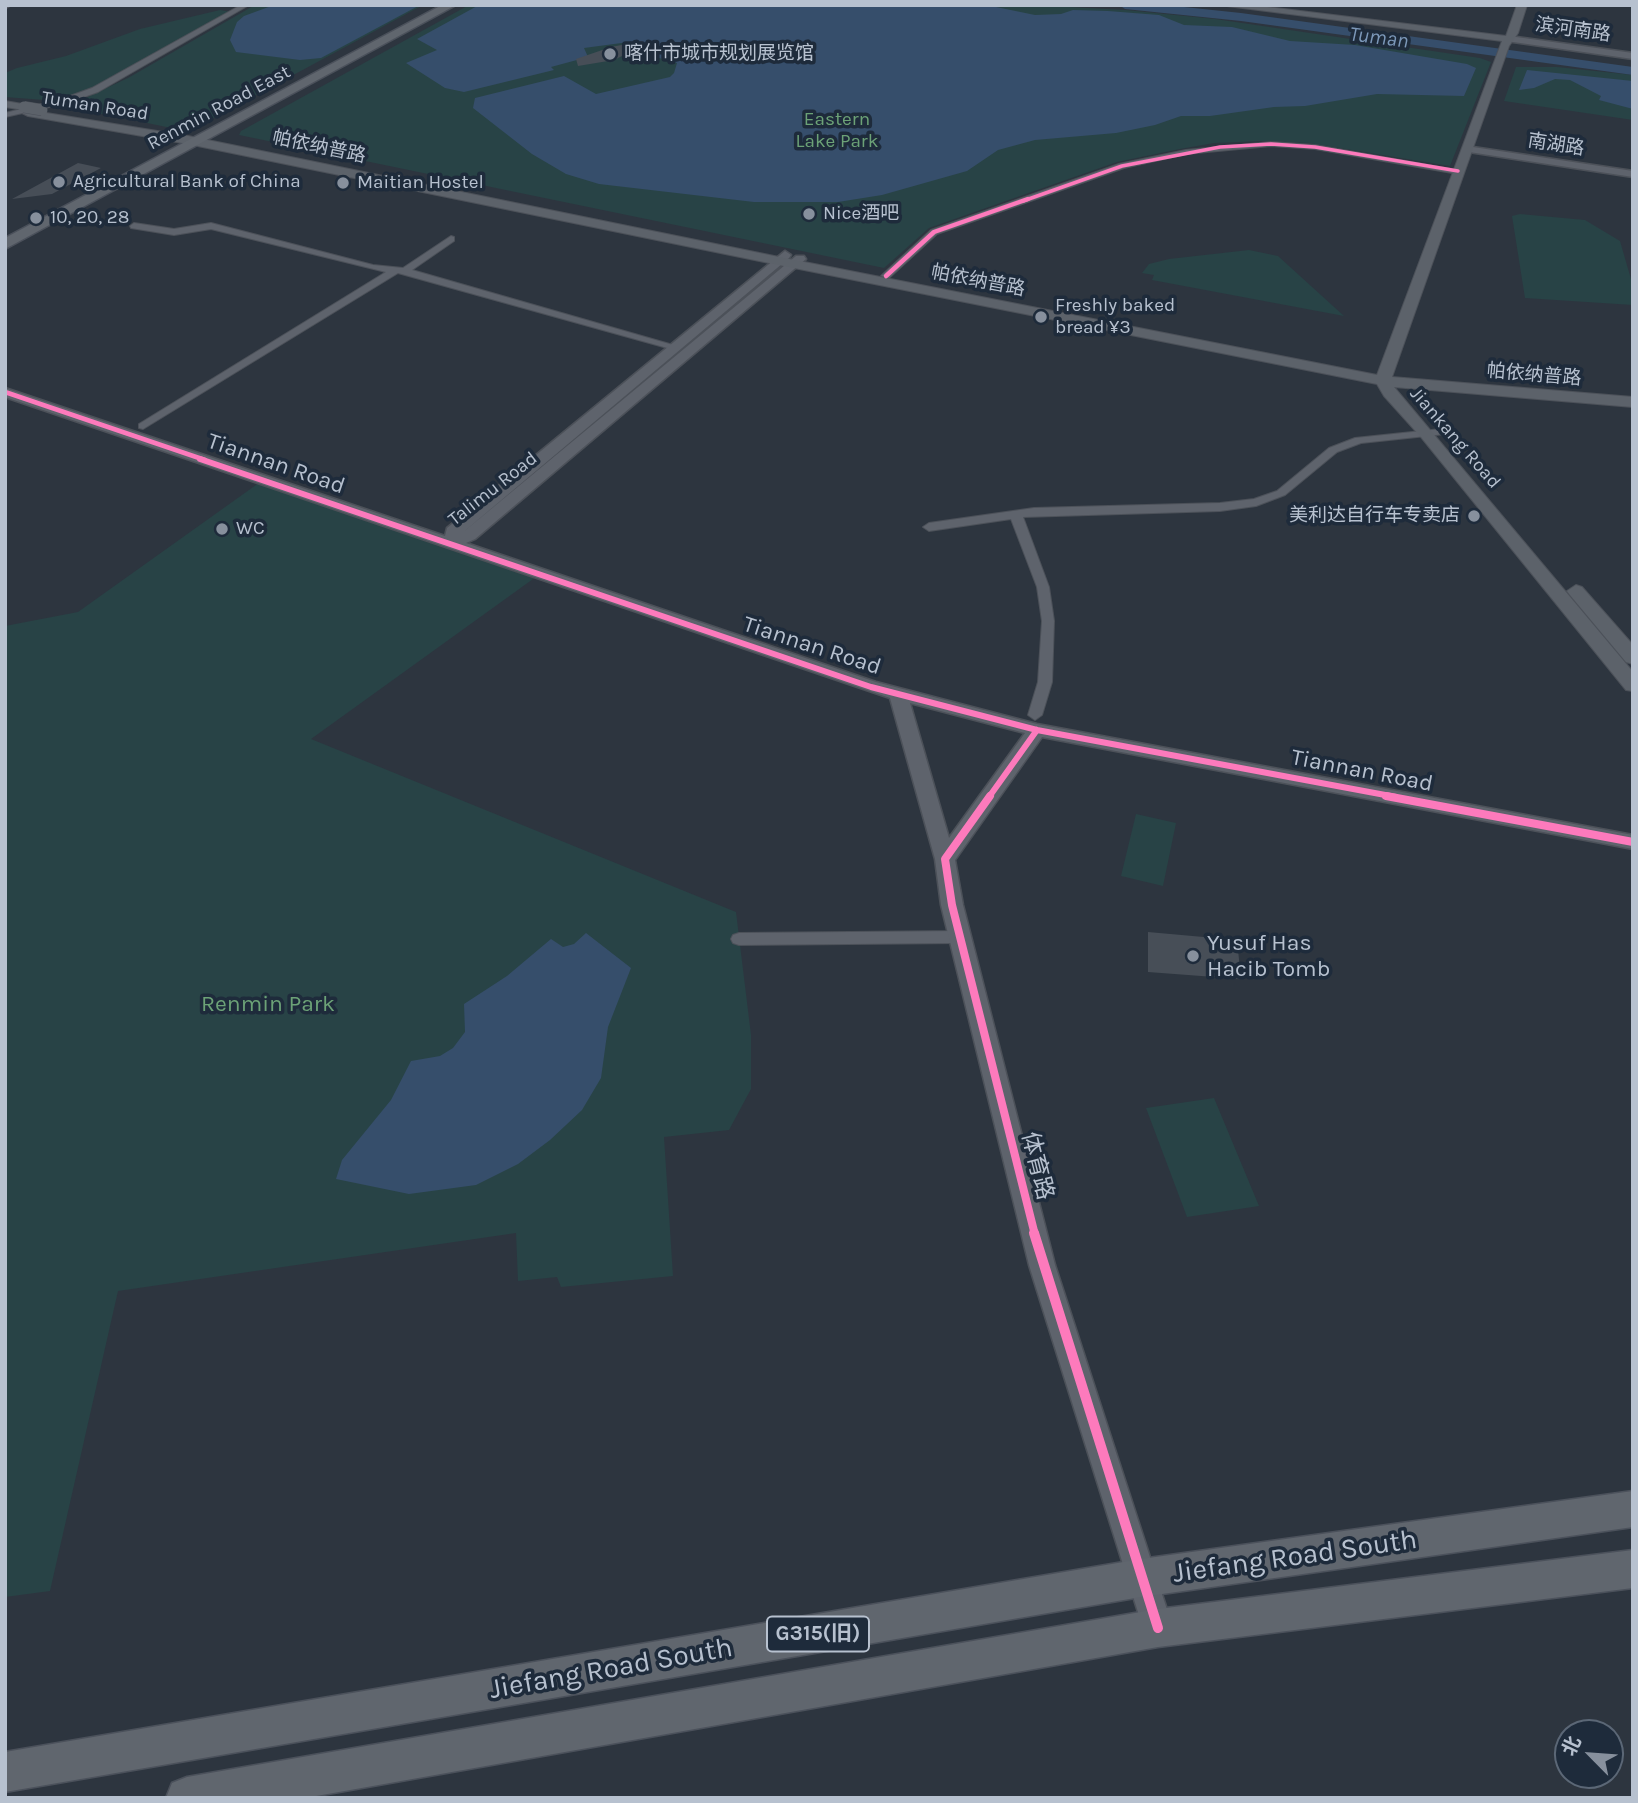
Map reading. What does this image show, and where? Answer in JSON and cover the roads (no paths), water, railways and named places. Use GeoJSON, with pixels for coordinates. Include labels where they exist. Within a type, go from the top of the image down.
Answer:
{"type":"FeatureCollection","features":[{"type":"Feature","properties":{"kind":"main road","name":"Renmin Road East"},"geometry":{"type":"LineString","coordinates":[[5,244],[442,5]]}},
{"type":"Feature","properties":{"kind":"main road","name":"Renmin Road East"},"geometry":{"type":"LineString","coordinates":[[5,235],[196,139],[451,5]]}},
{"type":"Feature","properties":{"kind":"main road"},"geometry":{"type":"LineString","coordinates":[[1224,5],[1511,43]]}},
{"type":"Feature","properties":{"kind":"main road"},"geometry":{"type":"LineString","coordinates":[[1511,43],[1522,5]]}},
{"type":"Feature","properties":{"kind":"main road"},"geometry":{"type":"LineString","coordinates":[[1503,64],[1528,5]]}},
{"type":"Feature","properties":{"kind":"main road","name":"Jiankang Road"},"geometry":{"type":"LineString","coordinates":[[1390,379],[1503,64]]}},
{"type":"Feature","properties":{"kind":"main road","name":"Jiankang Road"},"geometry":{"type":"LineString","coordinates":[[1503,64],[1458,171],[1390,379],[1389,393],[1434,433],[1633,658]]}},
{"type":"Feature","properties":{"kind":"main road"},"geometry":{"type":"LineString","coordinates":[[7,110],[26,110]]}},
{"type":"Feature","properties":{"kind":"main road","name":"Tuman Road"},"geometry":{"type":"LineString","coordinates":[[26,110],[42,110],[196,139]]}},
{"type":"Feature","properties":{"kind":"main road","name":"Tuman Road"},"geometry":{"type":"LineString","coordinates":[[26,110],[196,139]]}},
{"type":"Feature","properties":{"kind":"main road","name":"帕依纳普路"},"geometry":{"type":"LineString","coordinates":[[196,139],[1390,379],[1633,402]]}},
{"type":"Feature","properties":{"kind":"main road","name":"帕依纳普路"},"geometry":{"type":"LineString","coordinates":[[789,260],[886,276],[1390,379],[1633,396]]}},
{"type":"Feature","properties":{"kind":"main road","name":"Jiankang Road"},"geometry":{"type":"LineString","coordinates":[[1434,433],[1633,685]]}},
{"type":"Feature","properties":{"kind":"main road","name":"Jiefang Road South"},"geometry":{"type":"LineString","coordinates":[[5,1772],[1141,1578],[1633,1509]]}},
{"type":"Feature","properties":{"kind":"main road","name":"G315(旧)"},"geometry":{"type":"LineString","coordinates":[[187,1798],[1158,1628],[1633,1569]]}},
{"type":"Feature","properties":{"kind":"street"},"geometry":{"type":"LineString","coordinates":[[7,110],[64,102],[95,90],[246,5]]}},
{"type":"Feature","properties":{"kind":"street","name":"滨河南路"},"geometry":{"type":"LineString","coordinates":[[1511,43],[1633,56]]}},
{"type":"Feature","properties":{"kind":"street"},"geometry":{"type":"LineString","coordinates":[[886,276],[934,232],[1122,166],[1186,152],[1271,144],[1315,147],[1458,171]]}},
{"type":"Feature","properties":{"kind":"street","name":"南湖路"},"geometry":{"type":"LineString","coordinates":[[1473,150],[1633,174]]}},
{"type":"Feature","properties":{"kind":"street"},"geometry":{"type":"LineString","coordinates":[[134,226],[174,232],[212,226],[373,268],[400,270],[675,347]]}},
{"type":"Feature","properties":{"kind":"street"},"geometry":{"type":"LineString","coordinates":[[143,426],[451,239]]}},
{"type":"Feature","properties":{"kind":"street","name":"Talimu Road"},"geometry":{"type":"LineString","coordinates":[[458,537],[675,347],[789,260]]}},
{"type":"Feature","properties":{"kind":"street","name":"Talimu Road"},"geometry":{"type":"LineString","coordinates":[[458,537],[789,260]]}},
{"type":"Feature","properties":{"kind":"street","name":"Tiannan Road"},"geometry":{"type":"LineString","coordinates":[[5,379],[898,694],[1633,842]]}},
{"type":"Feature","properties":{"kind":"street","name":"Tiannan Road"},"geometry":{"type":"LineString","coordinates":[[5,392],[861,670],[1036,722],[1633,828]]}},
{"type":"Feature","properties":{"kind":"street"},"geometry":{"type":"LineString","coordinates":[[929,527],[1016,514],[1220,507],[1256,502],[1281,493],[1333,450],[1359,440],[1434,433]]}},
{"type":"Feature","properties":{"kind":"street"},"geometry":{"type":"LineString","coordinates":[[945,859],[1036,722],[1045,682],[1048,621],[1043,587],[1016,514]]}},
{"type":"Feature","properties":{"kind":"street","name":"体育路"},"geometry":{"type":"LineString","coordinates":[[898,694],[945,859],[960,937],[1042,1265],[1158,1628]]}},
{"type":"Feature","properties":{"kind":"street"},"geometry":{"type":"LineString","coordinates":[[739,939],[960,937]]}},
{"type":"Feature","properties":{"kind":"water"},"geometry":{"type":"Polygon","coordinates":[[[274,5],[420,5],[321,58],[300,60],[236,52],[230,40],[237,22],[244,16],[274,5]]]}},
{"type":"Feature","properties":{"kind":"water","name":"Eastern Lake Park"},"geometry":{"type":"Polygon","coordinates":[[[479,5],[969,5],[1035,15],[1061,14],[1073,10],[1108,11],[1159,15],[1184,25],[1232,27],[1290,41],[1355,45],[1467,64],[1476,68],[1464,96],[1377,94],[1305,106],[1274,107],[1210,116],[1181,116],[1155,125],[1116,133],[1035,140],[998,150],[967,171],[882,195],[838,202],[754,202],[599,184],[566,174],[532,154],[473,108],[475,98],[564,76],[596,94],[670,77],[674,73],[677,63],[652,56],[656,54],[634,47],[629,42],[584,48],[588,57],[551,67],[554,70],[464,92],[445,88],[406,63],[437,50],[417,39],[479,5]]]}},
{"type":"Feature","properties":{"kind":"water"},"geometry":{"type":"Polygon","coordinates":[[[1527,70],[1633,81],[1633,109],[1599,100],[1601,96],[1570,80],[1555,79],[1534,88],[1519,90],[1527,70]]]}},
{"type":"Feature","properties":{"kind":"water"},"geometry":{"type":"Polygon","coordinates":[[[586,933],[631,968],[608,1027],[601,1078],[582,1110],[550,1140],[518,1164],[476,1185],[409,1194],[336,1179],[342,1160],[391,1100],[411,1061],[440,1056],[453,1048],[465,1032],[464,1004],[507,976],[551,939],[563,947],[574,944],[586,933]]]}},
{"type":"Feature","properties":{"kind":"waterway","name":"Tuman"},"geometry":{"type":"LineString","coordinates":[[1125,5],[1241,17],[1633,71]]}},
{"type":"Feature","properties":{"kind":"place","name":"喀什市城市规划展览馆"},"geometry":{"type":"Point","coordinates":[610,54]}},
{"type":"Feature","properties":{"kind":"place","name":"Agricultural Bank of China"},"geometry":{"type":"Point","coordinates":[59,182]}},
{"type":"Feature","properties":{"kind":"place","name":"Maitian Hostel"},"geometry":{"type":"Point","coordinates":[343,183]}},
{"type":"Feature","properties":{"kind":"place","name":"Nice酒吧"},"geometry":{"type":"Point","coordinates":[809,214]}},
{"type":"Feature","properties":{"kind":"place","name":"10, 20, 28"},"geometry":{"type":"Point","coordinates":[36,218]}},
{"type":"Feature","properties":{"kind":"place","name":"Freshly baked bread ¥3"},"geometry":{"type":"Point","coordinates":[1041,317]}},
{"type":"Feature","properties":{"kind":"place","name":"美利达自行车专卖店"},"geometry":{"type":"Point","coordinates":[1474,516]}},
{"type":"Feature","properties":{"kind":"place","name":"WC"},"geometry":{"type":"Point","coordinates":[222,529]}},
{"type":"Feature","properties":{"kind":"place","name":"Yusuf Has Hacib Tomb"},"geometry":{"type":"Point","coordinates":[1193,956]}},
{"type":"Feature","properties":{"kind":"park label","name":"Renmin Park"},"geometry":{"type":"Point","coordinates":[268,1004]}}]}
